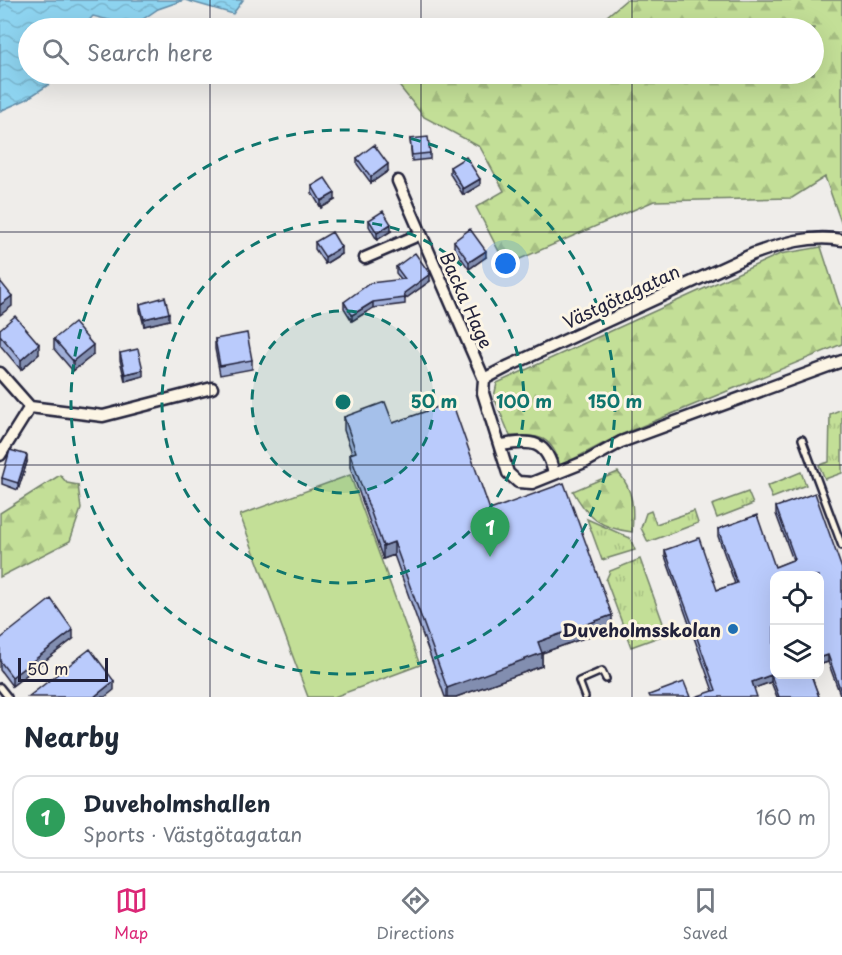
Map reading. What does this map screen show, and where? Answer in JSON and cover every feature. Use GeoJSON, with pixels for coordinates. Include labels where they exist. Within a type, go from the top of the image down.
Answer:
{"type":"FeatureCollection","features":[{"type":"Feature","properties":{"kind":"street","name":"Backa Hage"},"geometry":{"type":"LineString","coordinates":[[398,181],[484,379]]}},
{"type":"Feature","properties":{"kind":"street"},"geometry":{"type":"LineString","coordinates":[[365,258],[421,234]]}},
{"type":"Feature","properties":{"kind":"street","name":"Västgötagatan"},"geometry":{"type":"LineString","coordinates":[[484,379],[663,293],[753,254],[810,239],[842,240]]}},
{"type":"Feature","properties":{"kind":"street"},"geometry":{"type":"LineString","coordinates":[[484,379],[483,393],[508,473],[518,482],[532,483],[587,462],[621,442],[842,362]]}},
{"type":"Feature","properties":{"kind":"street"},"geometry":{"type":"LineString","coordinates":[[0,373],[30,407],[103,416],[212,388]]}},
{"type":"Feature","properties":{"kind":"street"},"geometry":{"type":"LineString","coordinates":[[0,455],[30,407]]}},
{"type":"Feature","properties":{"kind":"street"},"geometry":{"type":"LineString","coordinates":[[501,445],[529,442],[540,446],[548,452],[554,474]]}},
{"type":"Feature","properties":{"kind":"lane"},"geometry":{"type":"LineString","coordinates":[[802,439],[842,546]]}},
{"type":"Feature","properties":{"kind":"lane"},"geometry":{"type":"LineString","coordinates":[[585,697],[579,681],[602,671],[606,679]]}},
{"type":"Feature","properties":{"kind":"lane"},"geometry":{"type":"LineString","coordinates":[[0,687],[8,697]]}},
{"type":"Feature","properties":{"kind":"green space"},"geometry":{"type":"Polygon","coordinates":[[[626,0],[842,0],[842,225],[825,177],[792,198],[654,201],[506,265],[476,207],[504,191],[480,147],[424,117],[398,84],[824,84],[824,18],[605,18],[626,0]]]}},
{"type":"Feature","properties":{"kind":"green space"},"geometry":{"type":"Polygon","coordinates":[[[821,247],[842,312],[842,344],[618,436],[560,466],[553,448],[543,439],[510,436],[494,397],[497,383],[780,254],[821,247]]]}},
{"type":"Feature","properties":{"kind":"green space"},"geometry":{"type":"Polygon","coordinates":[[[842,409],[842,473],[825,479],[819,465],[829,462],[830,414],[842,409]]]}},
{"type":"Feature","properties":{"kind":"green space"},"geometry":{"type":"Polygon","coordinates":[[[618,472],[632,500],[632,532],[611,528],[596,520],[584,508],[573,491],[618,472]]]}},
{"type":"Feature","properties":{"kind":"green space"},"geometry":{"type":"Polygon","coordinates":[[[801,472],[806,485],[772,498],[767,486],[801,472]]]}},
{"type":"Feature","properties":{"kind":"green space"},"geometry":{"type":"Polygon","coordinates":[[[60,475],[67,483],[78,485],[81,509],[70,541],[0,577],[0,513],[60,475]]]}},
{"type":"Feature","properties":{"kind":"green space"},"geometry":{"type":"Polygon","coordinates":[[[350,475],[420,665],[334,697],[308,697],[240,515],[350,475]]]}},
{"type":"Feature","properties":{"kind":"green space"},"geometry":{"type":"Polygon","coordinates":[[[748,492],[753,504],[717,518],[712,505],[748,492]]]}},
{"type":"Feature","properties":{"kind":"green space"},"geometry":{"type":"Polygon","coordinates":[[[651,511],[656,524],[694,511],[698,523],[648,542],[641,528],[646,513],[651,511]]]}},
{"type":"Feature","properties":{"kind":"green space"},"geometry":{"type":"Polygon","coordinates":[[[587,519],[630,538],[635,550],[602,560],[587,519]]]}},
{"type":"Feature","properties":{"kind":"green space"},"geometry":{"type":"Polygon","coordinates":[[[640,559],[667,634],[631,647],[606,580],[610,571],[640,559]]]}},
{"type":"Feature","properties":{"kind":"water"},"geometry":{"type":"Polygon","coordinates":[[[0,0],[184,0],[158,9],[145,18],[93,16],[91,18],[18,18],[18,84],[50,84],[25,100],[0,111],[0,0]]]}},
{"type":"Feature","properties":{"kind":"water"},"geometry":{"type":"Polygon","coordinates":[[[185,0],[243,0],[233,14],[185,0]]]}},
{"type":"Feature","properties":{"kind":"building"},"geometry":{"type":"Polygon","coordinates":[[[428,137],[430,153],[412,155],[410,139],[428,137]]]}},
{"type":"Feature","properties":{"kind":"building"},"geometry":{"type":"Polygon","coordinates":[[[374,145],[388,164],[371,177],[357,158],[374,145]]]}},
{"type":"Feature","properties":{"kind":"building"},"geometry":{"type":"Polygon","coordinates":[[[466,157],[480,179],[463,189],[450,167],[466,157]]]}},
{"type":"Feature","properties":{"kind":"building"},"geometry":{"type":"Polygon","coordinates":[[[325,178],[335,193],[321,201],[312,186],[325,178]]]}},
{"type":"Feature","properties":{"kind":"building"},"geometry":{"type":"Polygon","coordinates":[[[383,211],[391,224],[377,233],[369,220],[383,211]]]}},
{"type":"Feature","properties":{"kind":"building"},"geometry":{"type":"Polygon","coordinates":[[[470,229],[486,251],[469,262],[454,241],[470,229]]]}},
{"type":"Feature","properties":{"kind":"building"},"geometry":{"type":"Polygon","coordinates":[[[332,232],[341,247],[325,257],[315,242],[332,232]]]}},
{"type":"Feature","properties":{"kind":"building"},"geometry":{"type":"Polygon","coordinates":[[[415,253],[430,274],[404,293],[405,298],[373,302],[352,315],[344,302],[370,283],[405,279],[396,267],[415,253]]]}},
{"type":"Feature","properties":{"kind":"building"},"geometry":{"type":"Polygon","coordinates":[[[0,281],[12,296],[0,305],[0,281]]]}},
{"type":"Feature","properties":{"kind":"building"},"geometry":{"type":"Polygon","coordinates":[[[165,297],[169,313],[144,319],[140,304],[165,297]]]}},
{"type":"Feature","properties":{"kind":"building"},"geometry":{"type":"Polygon","coordinates":[[[15,316],[39,344],[21,360],[0,335],[0,329],[15,316]]]}},
{"type":"Feature","properties":{"kind":"building"},"geometry":{"type":"Polygon","coordinates":[[[74,323],[93,345],[73,361],[54,339],[74,323]]]}},
{"type":"Feature","properties":{"kind":"building"},"geometry":{"type":"Polygon","coordinates":[[[247,333],[252,360],[220,366],[215,339],[247,333]]]}},
{"type":"Feature","properties":{"kind":"building"},"geometry":{"type":"Polygon","coordinates":[[[138,349],[143,370],[125,374],[120,353],[138,349]]]}},
{"type":"Feature","properties":{"kind":"building"},"geometry":{"type":"Polygon","coordinates":[[[385,402],[393,423],[452,402],[490,510],[564,483],[612,615],[538,642],[542,653],[447,688],[394,542],[383,546],[350,454],[356,452],[344,417],[385,402]]]}},
{"type":"Feature","properties":{"kind":"building"},"geometry":{"type":"Polygon","coordinates":[[[10,450],[27,455],[18,483],[2,478],[10,450]]]}},
{"type":"Feature","properties":{"kind":"building","name":"Duveholmsskolan"},"geometry":{"type":"Polygon","coordinates":[[[815,493],[842,569],[842,694],[828,655],[824,656],[824,571],[770,571],[770,675],[752,682],[757,697],[695,697],[716,690],[665,550],[699,538],[717,590],[737,583],[718,529],[757,515],[775,567],[795,559],[776,507],[815,493]]]}},
{"type":"Feature","properties":{"kind":"building"},"geometry":{"type":"Polygon","coordinates":[[[51,599],[73,630],[12,677],[0,661],[0,639],[51,599]]]}},
{"type":"Feature","properties":{"kind":"building"},"geometry":{"type":"Polygon","coordinates":[[[90,649],[114,681],[94,697],[28,697],[90,649]]]}},
{"type":"Feature","properties":{"kind":"building","name":"Duveholmsskolan"},"geometry":{"type":"Polygon","coordinates":[[[772,679],[812,679],[819,697],[779,697],[772,679]]]}},
{"type":"Feature","properties":{"kind":"building"},"geometry":{"type":"Polygon","coordinates":[[[684,682],[690,697],[650,697],[649,695],[684,682]]]}},
{"type":"Feature","properties":{"kind":"place","name":"Duveholmshallen"},"geometry":{"type":"Point","coordinates":[490,557]}},
{"type":"Feature","properties":{"kind":"place","name":"Duveholmsskolan"},"geometry":{"type":"Point","coordinates":[733,629]}}]}
